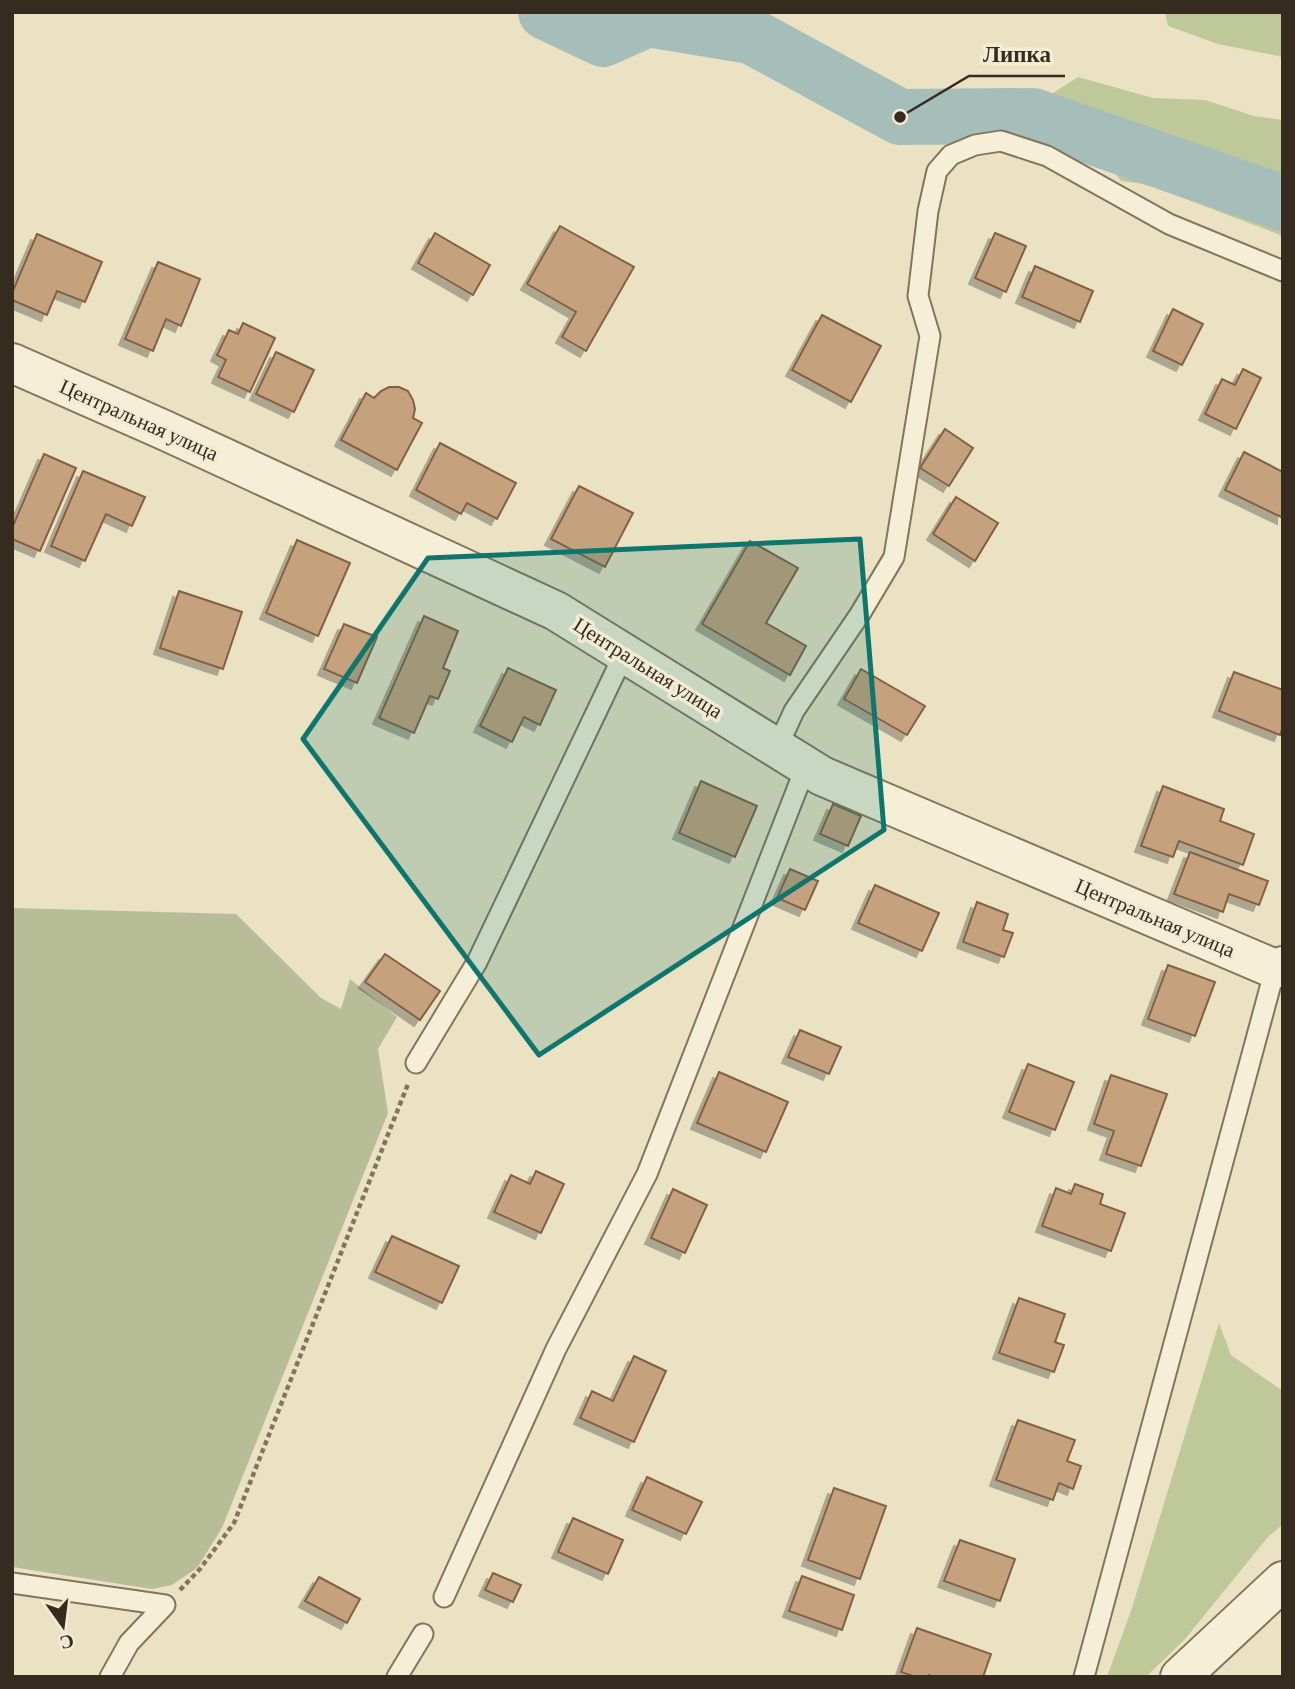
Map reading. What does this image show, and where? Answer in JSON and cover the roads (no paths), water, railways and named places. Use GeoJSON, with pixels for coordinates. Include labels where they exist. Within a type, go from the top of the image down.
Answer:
{"type":"FeatureCollection","features":[{"type":"Feature","properties":{"kind":"street","name":"Центральная улица"},"geometry":{"type":"LineString","coordinates":[[12,363],[556,611],[822,776],[1280,969]]}},
{"type":"Feature","properties":{"kind":"street"},"geometry":{"type":"LineString","coordinates":[[1180,1677],[1283,1581]]}},
{"type":"Feature","properties":{"kind":"lane"},"geometry":{"type":"LineString","coordinates":[[444,1597],[556,1349],[647,1174],[792,757],[794,711],[860,614],[894,557],[930,336],[918,296],[928,211],[937,170],[951,155],[975,145],[1000,141],[1046,156],[1169,224],[1283,271]]}},
{"type":"Feature","properties":{"kind":"lane"},"geometry":{"type":"LineString","coordinates":[[416,1063],[477,962],[624,654]]}},
{"type":"Feature","properties":{"kind":"lane"},"geometry":{"type":"LineString","coordinates":[[1084,1677],[1280,969]]}},
{"type":"Feature","properties":{"kind":"lane"},"geometry":{"type":"LineString","coordinates":[[12,1583],[165,1605],[130,1643],[110,1677]]}},
{"type":"Feature","properties":{"kind":"lane"},"geometry":{"type":"LineString","coordinates":[[397,1677],[423,1634]]}},
{"type":"Feature","properties":{"kind":"waterway"},"geometry":{"type":"LineString","coordinates":[[546,12],[603,39],[648,19],[751,36],[900,117],[1033,116],[1283,203]]}},
{"type":"Feature","properties":{"kind":"place","name":"Липка"},"geometry":{"type":"Point","coordinates":[900,117]}}]}
